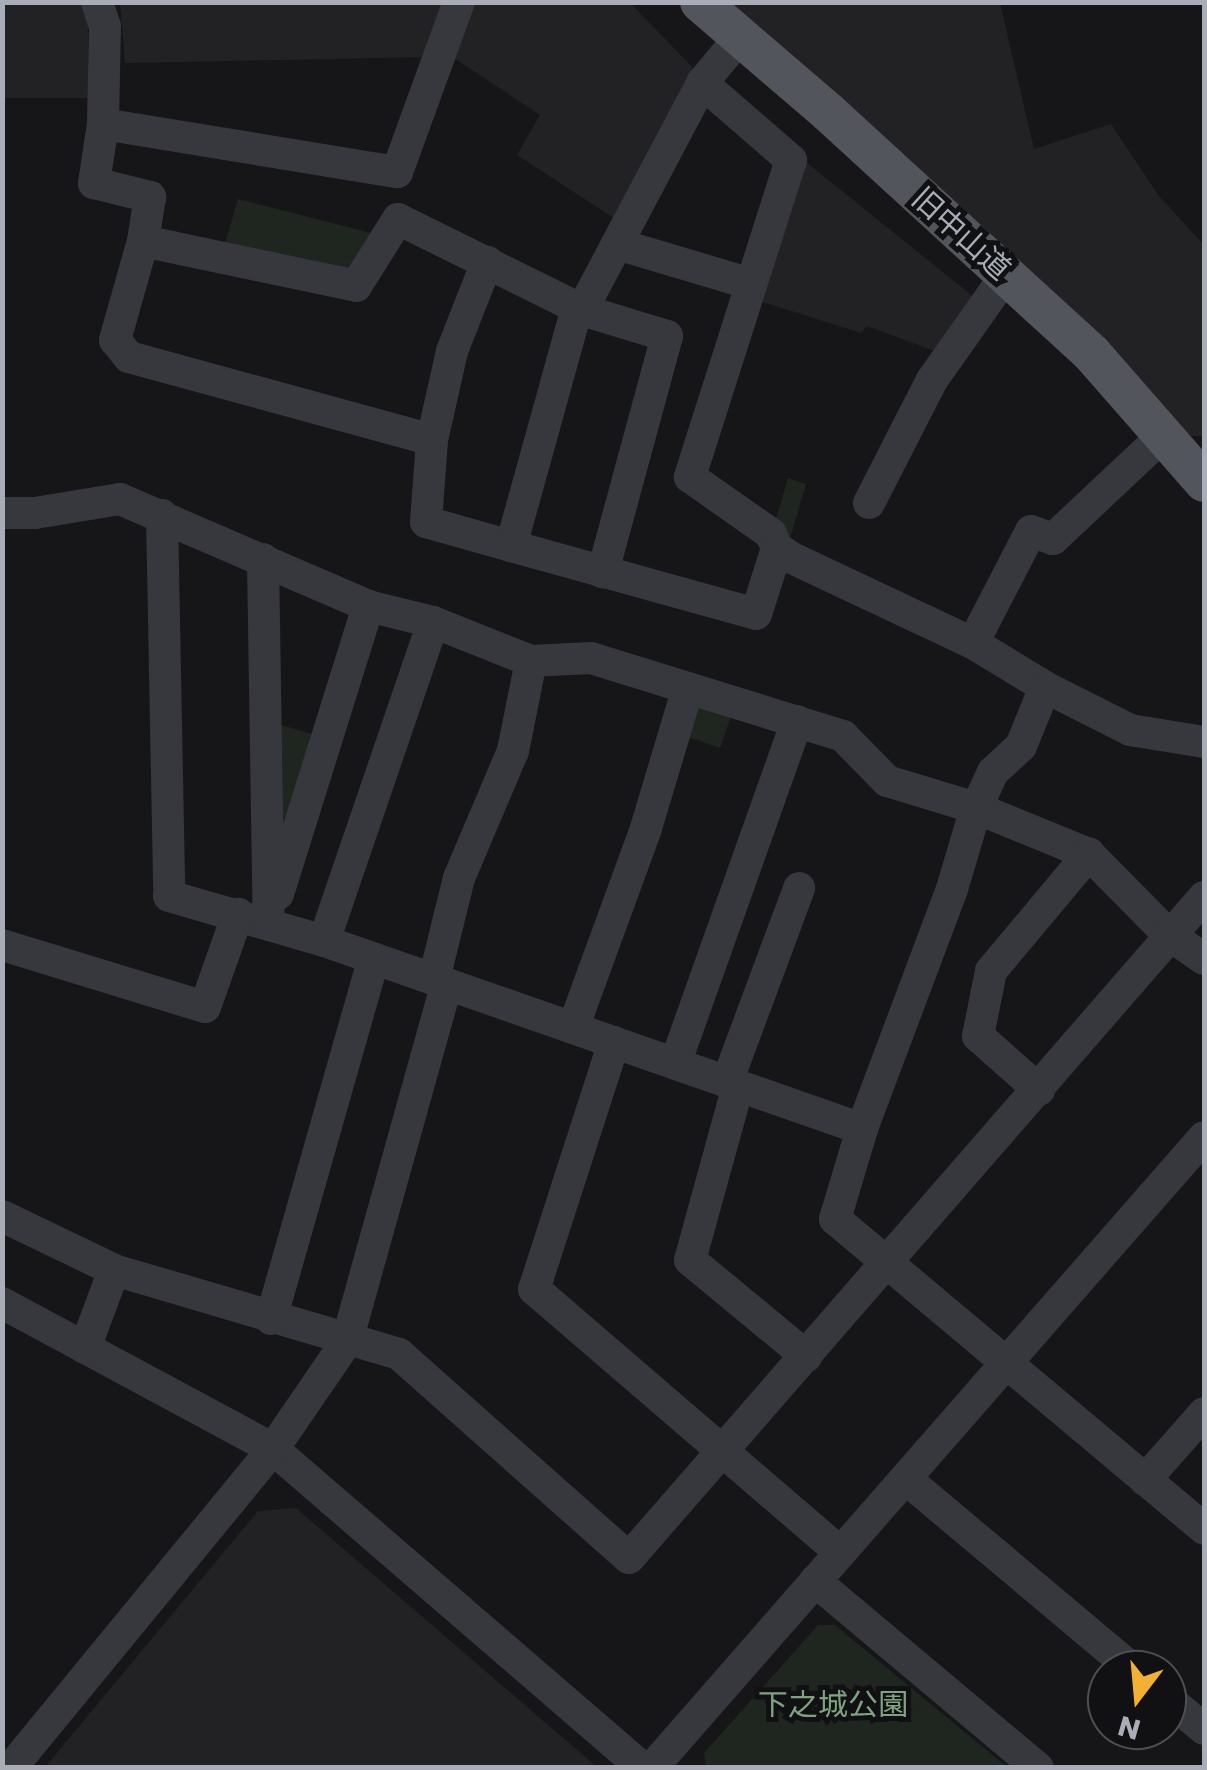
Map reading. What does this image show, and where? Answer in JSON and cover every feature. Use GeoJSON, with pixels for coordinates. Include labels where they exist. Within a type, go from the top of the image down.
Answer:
{"type":"FeatureCollection","features":[{"type":"Feature","properties":{"kind":"main road","name":"旧中山道"},"geometry":{"type":"LineString","coordinates":[[700,2],[1092,354],[1184,444],[1204,482]]}},
{"type":"Feature","properties":{"kind":"street"},"geometry":{"type":"LineString","coordinates":[[98,2],[106,26],[103,124],[94,183],[150,197],[143,240],[114,340],[129,357],[432,440]]}},
{"type":"Feature","properties":{"kind":"street"},"geometry":{"type":"LineString","coordinates":[[459,2],[397,172],[397,202],[579,309],[667,336],[603,572]]}},
{"type":"Feature","properties":{"kind":"street"},"geometry":{"type":"LineString","coordinates":[[511,546],[579,309],[702,82],[740,37]]}},
{"type":"Feature","properties":{"kind":"street"},"geometry":{"type":"LineString","coordinates":[[702,82],[791,160],[690,478],[771,534],[778,548],[974,643],[1045,687],[1130,730],[1204,742]]}},
{"type":"Feature","properties":{"kind":"street"},"geometry":{"type":"LineString","coordinates":[[103,124],[397,172]]}},
{"type":"Feature","properties":{"kind":"street"},"geometry":{"type":"LineString","coordinates":[[143,240],[356,286],[398,220],[485,251]]}},
{"type":"Feature","properties":{"kind":"street"},"geometry":{"type":"LineString","coordinates":[[616,244],[751,284]]}},
{"type":"Feature","properties":{"kind":"street"},"geometry":{"type":"LineString","coordinates":[[485,251],[452,350],[432,440],[426,522],[756,614],[778,548]]}},
{"type":"Feature","properties":{"kind":"street"},"geometry":{"type":"LineString","coordinates":[[869,504],[932,380],[1006,275]]}},
{"type":"Feature","properties":{"kind":"street"},"geometry":{"type":"LineString","coordinates":[[974,643],[1030,531],[1053,539],[1184,444]]}},
{"type":"Feature","properties":{"kind":"street"},"geometry":{"type":"LineString","coordinates":[[2,512],[36,513],[120,499],[368,606],[433,622],[531,661],[591,658],[842,736],[886,781],[976,808],[1088,854],[1168,934],[1204,960]]}},
{"type":"Feature","properties":{"kind":"street"},"geometry":{"type":"LineString","coordinates":[[162,515],[169,896],[324,941],[862,1129]]}},
{"type":"Feature","properties":{"kind":"street"},"geometry":{"type":"LineString","coordinates":[[253,918],[263,559]]}},
{"type":"Feature","properties":{"kind":"street"},"geometry":{"type":"LineString","coordinates":[[2,945],[205,1007],[253,918],[368,606]]}},
{"type":"Feature","properties":{"kind":"street"},"geometry":{"type":"LineString","coordinates":[[324,941],[433,622]]}},
{"type":"Feature","properties":{"kind":"street"},"geometry":{"type":"LineString","coordinates":[[10,1768],[273,1449],[347,1341],[440,982],[459,878],[513,751],[531,661]]}},
{"type":"Feature","properties":{"kind":"street"},"geometry":{"type":"LineString","coordinates":[[1045,687],[1022,746],[992,772],[976,808],[952,889],[862,1129],[835,1219],[1204,1529]]}},
{"type":"Feature","properties":{"kind":"street"},"geometry":{"type":"LineString","coordinates":[[573,1028],[646,828],[688,688]]}},
{"type":"Feature","properties":{"kind":"street"},"geometry":{"type":"LineString","coordinates":[[674,1064],[797,720]]}},
{"type":"Feature","properties":{"kind":"street"},"geometry":{"type":"LineString","coordinates":[[1039,1090],[978,1036],[991,972],[1088,854]]}},
{"type":"Feature","properties":{"kind":"street"},"geometry":{"type":"LineString","coordinates":[[799,888],[733,1084],[690,1260],[806,1356]]}},
{"type":"Feature","properties":{"kind":"street"},"geometry":{"type":"LineString","coordinates":[[2,1216],[114,1270],[399,1354],[629,1558],[1204,896]]}},
{"type":"Feature","properties":{"kind":"street"},"geometry":{"type":"LineString","coordinates":[[270,1319],[374,958]]}},
{"type":"Feature","properties":{"kind":"street"},"geometry":{"type":"LineString","coordinates":[[614,1042],[534,1288],[840,1552]]}},
{"type":"Feature","properties":{"kind":"street"},"geometry":{"type":"LineString","coordinates":[[652,1768],[1204,1137]]}},
{"type":"Feature","properties":{"kind":"street"},"geometry":{"type":"LineString","coordinates":[[85,1348],[114,1270]]}},
{"type":"Feature","properties":{"kind":"street"},"geometry":{"type":"LineString","coordinates":[[2,1303],[273,1449],[642,1768]]}},
{"type":"Feature","properties":{"kind":"street"},"geometry":{"type":"LineString","coordinates":[[1145,1480],[1204,1413]]}},
{"type":"Feature","properties":{"kind":"street"},"geometry":{"type":"LineString","coordinates":[[906,1479],[1110,1650]]}},
{"type":"Feature","properties":{"kind":"street"},"geometry":{"type":"LineString","coordinates":[[815,1581],[1038,1768]]}},
{"type":"Feature","properties":{"kind":"shaded area"},"geometry":{"type":"Polygon","coordinates":[[[2,3],[88,3],[88,98],[2,98],[2,3]]]}},
{"type":"Feature","properties":{"kind":"shaded area"},"geometry":{"type":"Polygon","coordinates":[[[120,3],[445,3],[428,57],[125,63],[120,3]]]}},
{"type":"Feature","properties":{"kind":"shaded area"},"geometry":{"type":"Polygon","coordinates":[[[472,3],[630,3],[699,74],[623,224],[517,155],[540,115],[451,56],[472,3]]]}},
{"type":"Feature","properties":{"kind":"shaded area"},"geometry":{"type":"Polygon","coordinates":[[[718,3],[1000,3],[1034,149],[1111,124],[1159,196],[1204,245],[1204,436],[1187,436],[718,3]]]}},
{"type":"Feature","properties":{"kind":"shaded area"},"geometry":{"type":"Polygon","coordinates":[[[801,158],[975,298],[937,352],[867,326],[861,333],[753,299],[801,158]]]}},
{"type":"Feature","properties":{"kind":"shaded area"},"geometry":{"type":"Polygon","coordinates":[[[296,1508],[597,1767],[45,1767],[258,1511],[296,1508]]]}},
{"type":"Feature","properties":{"kind":"green space"},"geometry":{"type":"Polygon","coordinates":[[[238,199],[375,234],[355,273],[223,250],[238,199]]]}},
{"type":"Feature","properties":{"kind":"green space"},"geometry":{"type":"Polygon","coordinates":[[[788,478],[806,484],[789,542],[775,523],[788,478]]]}},
{"type":"Feature","properties":{"kind":"green space"},"geometry":{"type":"Polygon","coordinates":[[[694,701],[732,714],[720,748],[682,735],[694,701]]]}},
{"type":"Feature","properties":{"kind":"green space"},"geometry":{"type":"Polygon","coordinates":[[[274,723],[319,736],[274,882],[274,723]]]}},
{"type":"Feature","properties":{"kind":"green space","name":"下之城公園"},"geometry":{"type":"Polygon","coordinates":[[[818,1625],[835,1625],[1007,1767],[706,1767],[704,1753],[818,1625]]]}}]}
